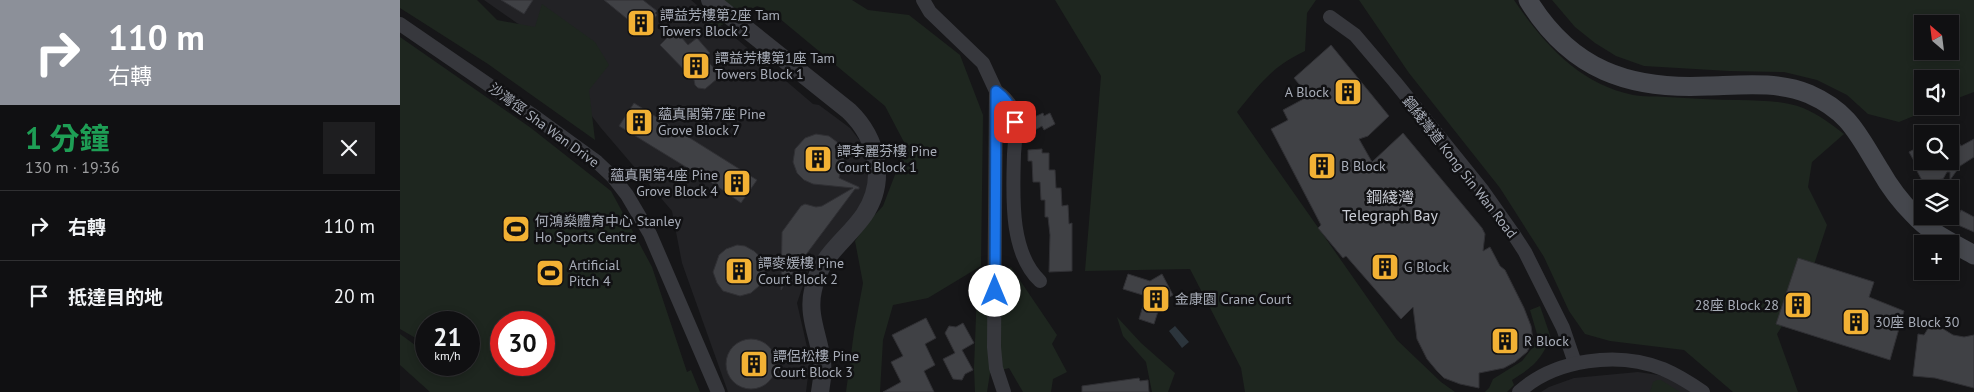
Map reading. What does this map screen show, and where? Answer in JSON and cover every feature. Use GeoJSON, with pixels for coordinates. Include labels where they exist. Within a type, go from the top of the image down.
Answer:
{"type":"FeatureCollection","features":[{"type":"Feature","properties":{"kind":"main road"},"geometry":{"type":"LineString","coordinates":[[1528,0],[1547,26],[1573,52],[1590,64],[1620,78],[1643,84],[1668,87],[1770,85],[1796,90],[1822,101],[1851,123],[1865,142],[1886,180],[1915,216],[1932,231],[1974,254]]}},
{"type":"Feature","properties":{"kind":"street"},"geometry":{"type":"LineString","coordinates":[[710,0],[849,111],[865,129],[875,151],[876,184],[868,206],[857,223],[827,256],[814,284],[812,312],[822,361],[820,392]]}},
{"type":"Feature","properties":{"kind":"street"},"geometry":{"type":"LineString","coordinates":[[923,0],[930,12],[983,63],[996,91],[1007,101],[1014,114],[1014,193],[1020,247],[1029,270],[1040,281]]}},
{"type":"Feature","properties":{"kind":"street","name":"鋼綫灣道 Kong Sin Wan Road"},"geometry":{"type":"LineString","coordinates":[[1330,17],[1355,35],[1395,82],[1483,191],[1514,234],[1531,262],[1564,328],[1575,363]]}},
{"type":"Feature","properties":{"kind":"street","name":"沙灣徑 Sha Wan Drive"},"geometry":{"type":"LineString","coordinates":[[400,24],[539,119],[598,162],[613,177],[628,195],[650,234],[718,392]]}},
{"type":"Feature","properties":{"kind":"street"},"geometry":{"type":"LineString","coordinates":[[996,91],[994,348],[996,368],[1004,392]]}},
{"type":"Feature","properties":{"kind":"street"},"geometry":{"type":"LineString","coordinates":[[1518,392],[1550,373],[1575,363],[1606,359],[1661,368],[1703,392]]}},
{"type":"Feature","properties":{"kind":"shaded area"},"geometry":{"type":"Polygon","coordinates":[[[400,0],[477,0],[497,20],[535,27],[542,4],[595,42],[609,65],[589,90],[595,140],[488,64],[400,8],[400,0]]]}},
{"type":"Feature","properties":{"kind":"shaded area"},"geometry":{"type":"Polygon","coordinates":[[[484,0],[691,0],[813,104],[819,105],[850,128],[867,150],[873,172],[867,196],[855,215],[828,244],[808,271],[797,303],[810,360],[806,392],[728,392],[682,263],[672,211],[601,128],[524,28],[484,0]]]}},
{"type":"Feature","properties":{"kind":"shaded area"},"geometry":{"type":"Polygon","coordinates":[[[718,0],[852,0],[868,10],[909,15],[960,55],[983,115],[981,266],[928,298],[893,305],[883,340],[880,392],[846,392],[863,283],[855,241],[883,206],[906,146],[885,106],[773,13],[757,6],[744,13],[729,9],[718,0]]]}},
{"type":"Feature","properties":{"kind":"shaded area"},"geometry":{"type":"Polygon","coordinates":[[[1055,0],[1316,0],[1307,13],[1305,51],[1283,63],[1267,77],[1237,112],[1397,340],[1441,382],[1455,392],[1245,392],[1241,368],[1190,269],[1085,271],[1101,76],[1055,0]]]}},
{"type":"Feature","properties":{"kind":"shaded area"},"geometry":{"type":"Polygon","coordinates":[[[1359,0],[1514,0],[1537,31],[1564,60],[1596,82],[1614,90],[1641,96],[1779,102],[1814,113],[1844,134],[1812,162],[1808,187],[1827,225],[1807,286],[1777,334],[1798,392],[1733,392],[1684,350],[1610,341],[1585,334],[1569,311],[1544,257],[1500,188],[1409,73],[1359,0]]]}},
{"type":"Feature","properties":{"kind":"shaded area"},"geometry":{"type":"Polygon","coordinates":[[[1552,0],[1974,0],[1974,92],[1959,98],[1959,70],[1914,70],[1914,115],[1916,115],[1899,122],[1868,114],[1847,95],[1817,80],[1784,72],[1644,66],[1616,56],[1595,43],[1575,27],[1552,0]]]}},
{"type":"Feature","properties":{"kind":"shaded area"},"geometry":{"type":"Polygon","coordinates":[[[704,2],[727,22],[711,31],[704,2]]]}},
{"type":"Feature","properties":{"kind":"shaded area","name":"何鴻燊體育中心 Stanley Ho Sports Centre"},"geometry":{"type":"Polygon","coordinates":[[[400,37],[531,128],[611,191],[652,267],[687,372],[691,370],[700,392],[430,392],[400,365],[400,334],[415,345],[415,376],[480,376],[480,311],[415,311],[415,338],[400,329],[400,37]]]}},
{"type":"Feature","properties":{"kind":"shaded area"},"geometry":{"type":"Polygon","coordinates":[[[1011,267],[1057,335],[1052,344],[1067,372],[1053,379],[1051,392],[1023,392],[1009,368],[990,373],[987,392],[975,392],[977,290],[1011,267]]]}},
{"type":"Feature","properties":{"kind":"shaded area"},"geometry":{"type":"Polygon","coordinates":[[[1540,306],[1551,338],[1543,353],[1531,367],[1512,380],[1514,385],[1507,392],[1485,392],[1493,379],[1522,361],[1533,347],[1537,334],[1530,310],[1540,306]]]}},
{"type":"Feature","properties":{"kind":"shaded area"},"geometry":{"type":"Polygon","coordinates":[[[1117,317],[1141,343],[1175,373],[1168,392],[1152,392],[1146,362],[1123,336],[1117,317]]]}},
{"type":"Feature","properties":{"kind":"shaded area"},"geometry":{"type":"Polygon","coordinates":[[[1175,326],[1189,342],[1182,348],[1169,331],[1175,326]]]}},
{"type":"Feature","properties":{"kind":"shaded area"},"geometry":{"type":"Polygon","coordinates":[[[1638,372],[1665,376],[1695,392],[1541,392],[1574,378],[1638,372]]]}},
{"type":"Feature","properties":{"kind":"shaded area"},"geometry":{"type":"Polygon","coordinates":[[[1661,380],[1680,392],[1650,392],[1653,382],[1661,380]]]}},
{"type":"Feature","properties":{"kind":"building"},"geometry":{"type":"Polygon","coordinates":[[[501,0],[533,0],[524,14],[501,0]]]}},
{"type":"Feature","properties":{"kind":"building","name":"譚益芳樓第2座 Tam Towers Block 2"},"geometry":{"type":"Polygon","coordinates":[[[604,0],[643,0],[657,11],[655,13],[657,15],[643,32],[604,0]]]}},
{"type":"Feature","properties":{"kind":"building","name":"譚益芳樓第1座 Tam Towers Block 1"},"geometry":{"type":"Polygon","coordinates":[[[675,30],[688,45],[697,38],[710,53],[704,57],[719,74],[716,76],[718,78],[705,89],[698,88],[694,80],[660,45],[675,30]]]}},
{"type":"Feature","properties":{"kind":"building"},"geometry":{"type":"Polygon","coordinates":[[[1331,45],[1389,116],[1368,136],[1359,139],[1372,162],[1403,133],[1482,228],[1485,234],[1483,251],[1490,247],[1500,266],[1505,270],[1524,308],[1531,326],[1533,340],[1527,352],[1504,368],[1479,373],[1479,388],[1444,378],[1427,359],[1417,339],[1413,307],[1401,319],[1346,256],[1343,258],[1318,228],[1321,225],[1271,129],[1288,120],[1283,110],[1309,96],[1294,78],[1331,45]]]}},
{"type":"Feature","properties":{"kind":"building"},"geometry":{"type":"Polygon","coordinates":[[[634,103],[757,180],[741,203],[717,186],[619,126],[634,103]]]}},
{"type":"Feature","properties":{"kind":"building"},"geometry":{"type":"Polygon","coordinates":[[[1043,113],[1044,116],[1050,113],[1055,124],[1044,130],[1042,126],[1035,130],[1030,119],[1043,113]]]}},
{"type":"Feature","properties":{"kind":"building"},"geometry":{"type":"Polygon","coordinates":[[[816,134],[829,136],[837,142],[844,158],[839,178],[859,187],[859,189],[855,189],[781,290],[782,232],[801,206],[805,204],[816,207],[822,206],[853,188],[813,184],[804,180],[797,173],[793,162],[795,149],[805,138],[816,134]]]}},
{"type":"Feature","properties":{"kind":"building"},"geometry":{"type":"Polygon","coordinates":[[[1974,139],[1974,157],[1959,167],[1959,143],[1961,146],[1974,139]]]}},
{"type":"Feature","properties":{"kind":"building"},"geometry":{"type":"Polygon","coordinates":[[[1042,149],[1042,153],[1049,153],[1049,170],[1055,170],[1056,188],[1061,188],[1062,206],[1068,205],[1069,224],[1072,223],[1072,271],[1049,272],[1050,235],[1048,217],[1045,217],[1045,200],[1041,200],[1040,182],[1033,182],[1032,161],[1028,161],[1028,150],[1042,149]]]}},
{"type":"Feature","properties":{"kind":"building"},"geometry":{"type":"Polygon","coordinates":[[[1914,149],[1914,161],[1909,152],[1914,149]]]}},
{"type":"Feature","properties":{"kind":"building"},"geometry":{"type":"Polygon","coordinates":[[[1957,170],[1950,180],[1950,172],[1947,172],[1943,179],[1922,180],[1917,171],[1957,170]]]}},
{"type":"Feature","properties":{"kind":"building"},"geometry":{"type":"Polygon","coordinates":[[[1961,210],[1974,217],[1974,232],[1958,225],[1961,210]]]}},
{"type":"Feature","properties":{"kind":"building","name":"譚麥媛樓 Pine Court Block 2"},"geometry":{"type":"Polygon","coordinates":[[[737,245],[745,246],[754,251],[766,262],[759,286],[751,293],[740,296],[723,291],[717,283],[713,272],[719,255],[726,249],[737,245]]]}},
{"type":"Feature","properties":{"kind":"building"},"geometry":{"type":"Polygon","coordinates":[[[1798,258],[1874,282],[1869,297],[1904,311],[1890,360],[1776,324],[1798,258]]]}},
{"type":"Feature","properties":{"kind":"building","name":"金康園 Crane Court"},"geometry":{"type":"Polygon","coordinates":[[[1128,274],[1150,281],[1162,274],[1173,295],[1161,302],[1154,324],[1139,319],[1146,296],[1123,289],[1128,274]]]}},
{"type":"Feature","properties":{"kind":"building"},"geometry":{"type":"Polygon","coordinates":[[[926,318],[936,338],[925,344],[935,365],[924,371],[934,392],[883,392],[901,382],[891,362],[903,356],[892,335],[926,318]]]}},
{"type":"Feature","properties":{"kind":"building"},"geometry":{"type":"Polygon","coordinates":[[[1932,322],[1953,335],[1964,337],[1974,335],[1974,388],[1935,378],[1913,376],[1918,334],[1924,335],[1932,322]]]}},
{"type":"Feature","properties":{"kind":"building"},"geometry":{"type":"Polygon","coordinates":[[[963,323],[974,343],[962,350],[973,370],[965,374],[962,380],[953,379],[943,359],[955,353],[945,333],[949,326],[956,327],[963,323]]]}},
{"type":"Feature","properties":{"kind":"building","name":"譚侶松樓 Pine Court Block 3"},"geometry":{"type":"Polygon","coordinates":[[[746,339],[756,339],[769,346],[776,359],[776,369],[769,382],[756,389],[746,389],[737,385],[730,378],[726,369],[726,359],[730,350],[737,343],[746,339]]]}},
{"type":"Feature","properties":{"kind":"building"},"geometry":{"type":"Polygon","coordinates":[[[1139,378],[1140,381],[1148,380],[1149,392],[1082,392],[1082,386],[1139,378]]]}},
{"type":"Feature","properties":{"kind":"place","name":"譚益芳樓第2座 Tam Towers Block 2"},"geometry":{"type":"Point","coordinates":[641,23]}},
{"type":"Feature","properties":{"kind":"place","name":"譚益芳樓第1座 Tam Towers Block 1"},"geometry":{"type":"Point","coordinates":[696,66]}},
{"type":"Feature","properties":{"kind":"place","name":"A Block"},"geometry":{"type":"Point","coordinates":[1348,92]}},
{"type":"Feature","properties":{"kind":"place","name":"蘊真閣第7座 Pine Grove Block 7"},"geometry":{"type":"Point","coordinates":[639,122]}},
{"type":"Feature","properties":{"kind":"place","name":"譚李麗芬樓 Pine Court Block 1"},"geometry":{"type":"Point","coordinates":[818,159]}},
{"type":"Feature","properties":{"kind":"place","name":"B Block"},"geometry":{"type":"Point","coordinates":[1322,166]}},
{"type":"Feature","properties":{"kind":"place","name":"蘊真閣第4座 Pine Grove Block 4"},"geometry":{"type":"Point","coordinates":[737,183]}},
{"type":"Feature","properties":{"kind":"place","name":"何鴻燊體育中心 Stanley Ho Sports Centre"},"geometry":{"type":"Point","coordinates":[516,229]}},
{"type":"Feature","properties":{"kind":"place","name":"G Block"},"geometry":{"type":"Point","coordinates":[1385,267]}},
{"type":"Feature","properties":{"kind":"place","name":"譚麥媛樓 Pine Court Block 2"},"geometry":{"type":"Point","coordinates":[739,271]}},
{"type":"Feature","properties":{"kind":"place","name":"Artificial Pitch 4"},"geometry":{"type":"Point","coordinates":[550,273]}},
{"type":"Feature","properties":{"kind":"place","name":"金康園 Crane Court"},"geometry":{"type":"Point","coordinates":[1156,299]}},
{"type":"Feature","properties":{"kind":"place","name":"28座 Block 28"},"geometry":{"type":"Point","coordinates":[1798,305]}},
{"type":"Feature","properties":{"kind":"place","name":"30座 Block 30"},"geometry":{"type":"Point","coordinates":[1856,322]}},
{"type":"Feature","properties":{"kind":"place","name":"R Block"},"geometry":{"type":"Point","coordinates":[1505,341]}},
{"type":"Feature","properties":{"kind":"place","name":"譚侶松樓 Pine Court Block 3"},"geometry":{"type":"Point","coordinates":[754,364]}},
{"type":"Feature","properties":{"kind":"district","name":"鋼綫灣 Telegraph Bay"},"geometry":{"type":"Point","coordinates":[1390,206]}},
{"type":"Feature","properties":{"kind":"route"},"geometry":{"type":"LineString","coordinates":[[995,291],[996,91],[1011,107],[1015,122]]}}]}
